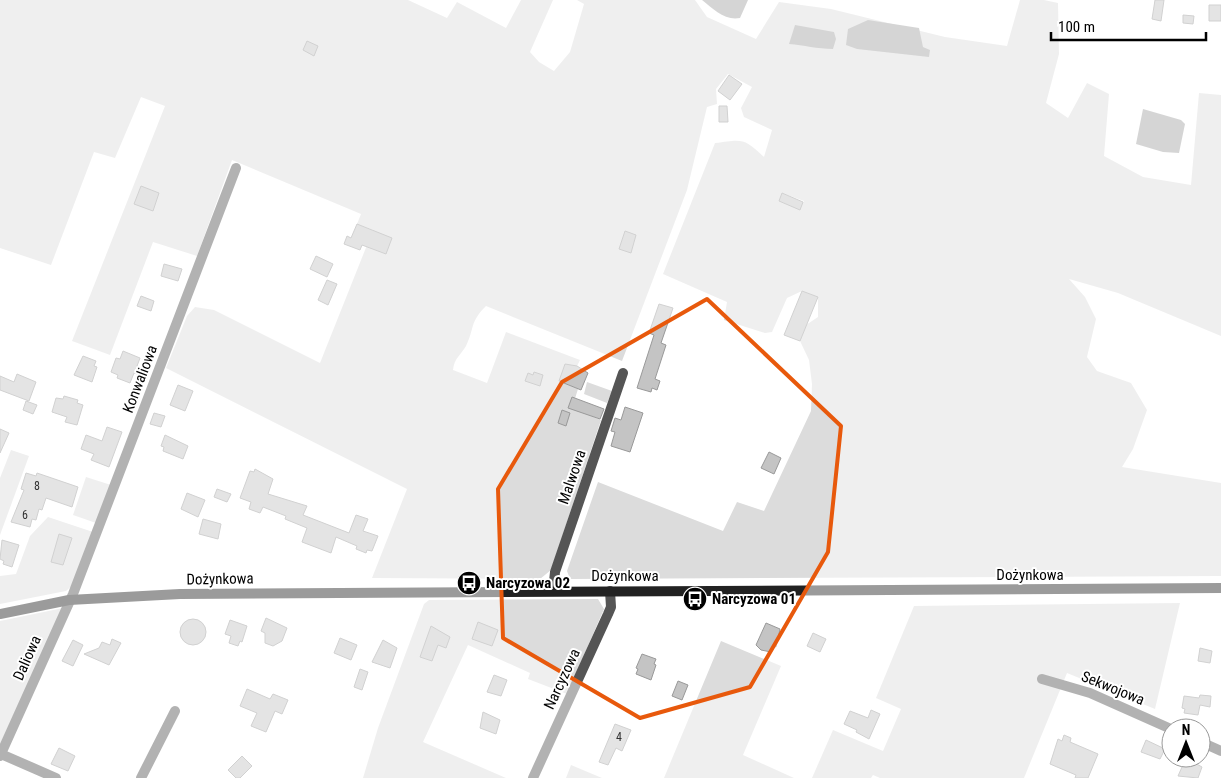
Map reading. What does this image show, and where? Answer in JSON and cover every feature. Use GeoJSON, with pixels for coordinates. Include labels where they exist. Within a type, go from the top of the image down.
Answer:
{"type":"FeatureCollection","features":[{"type":"Feature","properties":{"kind":"street","name":"Konwaliowa"},"geometry":{"type":"LineString","coordinates":[[69,600],[117,481],[236,168]]}},
{"type":"Feature","properties":{"kind":"street","name":"Malwowa"},"geometry":{"type":"LineString","coordinates":[[553,591],[555,572],[623,373]]}},
{"type":"Feature","properties":{"kind":"street","name":"Dożynkowa"},"geometry":{"type":"LineString","coordinates":[[0,614],[69,600],[180,594],[1221,588]]}},
{"type":"Feature","properties":{"kind":"street","name":"Narcyzowa"},"geometry":{"type":"LineString","coordinates":[[533,778],[608,614],[610,591]]}},
{"type":"Feature","properties":{"kind":"street","name":"Daliowa"},"geometry":{"type":"LineString","coordinates":[[0,755],[69,600]]}},
{"type":"Feature","properties":{"kind":"street","name":"Sekwojowa"},"geometry":{"type":"LineString","coordinates":[[1042,679],[1090,693],[1161,725]]}},
{"type":"Feature","properties":{"kind":"street"},"geometry":{"type":"LineString","coordinates":[[142,778],[175,711]]}},
{"type":"Feature","properties":{"kind":"street"},"geometry":{"type":"LineString","coordinates":[[0,755],[56,778]]}},
{"type":"Feature","properties":{"kind":"highlighted area"},"geometry":{"type":"Polygon","coordinates":[[[707,299],[841,426],[828,552],[750,687],[640,718],[503,638],[498,489],[562,382],[707,299]]]}},
{"type":"Feature","properties":{"kind":"shaded area"},"geometry":{"type":"Polygon","coordinates":[[[0,0],[408,0],[447,18],[457,2],[506,28],[521,0],[553,0],[530,52],[539,62],[554,71],[570,52],[584,4],[577,0],[695,0],[707,17],[756,39],[779,2],[831,9],[945,37],[1007,46],[1020,0],[1044,0],[1058,3],[1059,54],[1046,103],[1068,118],[1087,83],[1109,94],[1104,156],[1143,177],[1191,185],[1199,93],[1221,95],[1221,336],[1118,293],[1069,279],[1085,297],[1096,319],[1087,357],[1097,371],[1131,383],[1147,410],[1133,449],[1122,467],[1221,483],[1221,576],[570,579],[567,571],[598,482],[723,531],[737,502],[764,511],[811,411],[812,384],[809,360],[800,341],[806,325],[818,317],[818,297],[802,291],[787,298],[772,332],[765,333],[724,320],[727,302],[663,274],[715,143],[742,141],[752,146],[764,157],[772,130],[744,117],[741,108],[752,87],[728,74],[716,89],[717,104],[707,107],[687,190],[622,361],[486,306],[477,317],[469,340],[455,362],[453,370],[487,383],[506,332],[580,360],[577,366],[565,364],[559,381],[578,389],[572,408],[601,420],[551,570],[540,579],[372,578],[407,489],[166,368],[187,316],[195,307],[214,310],[320,363],[373,230],[357,224],[361,214],[232,160],[197,256],[153,242],[110,355],[72,341],[165,106],[141,97],[115,158],[94,152],[51,265],[0,248],[0,0]],[[782,193],[779,201],[799,209],[804,201],[782,193]]]}},
{"type":"Feature","properties":{"kind":"shaded area"},"geometry":{"type":"Polygon","coordinates":[[[702,0],[748,0],[740,18],[729,18],[720,14],[702,0]]]}},
{"type":"Feature","properties":{"kind":"shaded area"},"geometry":{"type":"Polygon","coordinates":[[[868,20],[919,28],[923,47],[930,50],[929,57],[857,49],[846,45],[848,29],[868,20]]]}},
{"type":"Feature","properties":{"kind":"shaded area"},"geometry":{"type":"Polygon","coordinates":[[[795,25],[834,32],[836,39],[833,49],[789,44],[795,25]]]}},
{"type":"Feature","properties":{"kind":"shaded area"},"geometry":{"type":"Polygon","coordinates":[[[1143,109],[1181,120],[1185,124],[1179,153],[1163,152],[1136,144],[1143,109]]]}},
{"type":"Feature","properties":{"kind":"shaded area"},"geometry":{"type":"Polygon","coordinates":[[[587,382],[612,391],[607,403],[584,394],[587,382]]]}},
{"type":"Feature","properties":{"kind":"shaded area"},"geometry":{"type":"Polygon","coordinates":[[[11,450],[29,456],[0,535],[0,478],[11,450]]]}},
{"type":"Feature","properties":{"kind":"shaded area"},"geometry":{"type":"Polygon","coordinates":[[[86,477],[111,485],[96,523],[73,515],[86,477]]]}},
{"type":"Feature","properties":{"kind":"shaded area"},"geometry":{"type":"Polygon","coordinates":[[[48,517],[93,532],[73,585],[66,591],[0,604],[0,576],[16,574],[30,536],[48,517]]]}},
{"type":"Feature","properties":{"kind":"shaded area"},"geometry":{"type":"Polygon","coordinates":[[[598,599],[604,609],[567,694],[528,679],[530,673],[468,645],[423,742],[506,778],[363,778],[378,728],[424,604],[429,600],[598,599]]]}},
{"type":"Feature","properties":{"kind":"shaded area"},"geometry":{"type":"Polygon","coordinates":[[[1180,603],[1155,709],[1067,673],[1024,778],[880,778],[873,775],[871,778],[812,778],[833,730],[883,751],[901,709],[876,698],[914,606],[1180,603]]]}},
{"type":"Feature","properties":{"kind":"shaded area"},"geometry":{"type":"Polygon","coordinates":[[[63,608],[0,744],[0,621],[63,608]]]}},
{"type":"Feature","properties":{"kind":"shaded area"},"geometry":{"type":"Polygon","coordinates":[[[721,641],[781,666],[743,755],[794,778],[664,778],[721,641]]]}},
{"type":"Feature","properties":{"kind":"shaded area"},"geometry":{"type":"Polygon","coordinates":[[[571,765],[602,778],[566,778],[571,765]]]}},
{"type":"Feature","properties":{"kind":"building"},"geometry":{"type":"Polygon","coordinates":[[[1155,0],[1164,0],[1161,21],[1152,19],[1155,0]]]}},
{"type":"Feature","properties":{"kind":"building"},"geometry":{"type":"Polygon","coordinates":[[[1209,5],[1221,5],[1221,21],[1209,21],[1209,5]]]}},
{"type":"Feature","properties":{"kind":"building"},"geometry":{"type":"Polygon","coordinates":[[[1183,15],[1194,16],[1193,24],[1183,23],[1183,15]]]}},
{"type":"Feature","properties":{"kind":"building"},"geometry":{"type":"Polygon","coordinates":[[[307,41],[318,46],[314,56],[303,50],[307,41]]]}},
{"type":"Feature","properties":{"kind":"building"},"geometry":{"type":"Polygon","coordinates":[[[729,75],[742,84],[730,100],[718,91],[729,75]]]}},
{"type":"Feature","properties":{"kind":"building"},"geometry":{"type":"Polygon","coordinates":[[[719,106],[727,106],[728,122],[719,122],[719,106]]]}},
{"type":"Feature","properties":{"kind":"building"},"geometry":{"type":"Polygon","coordinates":[[[141,186],[159,193],[153,211],[134,204],[141,186]]]}},
{"type":"Feature","properties":{"kind":"building"},"geometry":{"type":"Polygon","coordinates":[[[782,193],[803,202],[800,210],[779,201],[782,193]]]}},
{"type":"Feature","properties":{"kind":"building"},"geometry":{"type":"Polygon","coordinates":[[[357,224],[392,238],[386,254],[362,245],[360,250],[344,244],[347,236],[351,238],[357,224]]]}},
{"type":"Feature","properties":{"kind":"building"},"geometry":{"type":"Polygon","coordinates":[[[625,231],[636,235],[631,253],[619,249],[625,231]]]}},
{"type":"Feature","properties":{"kind":"building"},"geometry":{"type":"Polygon","coordinates":[[[316,256],[333,264],[327,277],[310,269],[316,256]]]}},
{"type":"Feature","properties":{"kind":"building"},"geometry":{"type":"Polygon","coordinates":[[[164,264],[182,269],[178,281],[161,276],[164,264]]]}},
{"type":"Feature","properties":{"kind":"building"},"geometry":{"type":"Polygon","coordinates":[[[327,280],[337,284],[328,305],[318,300],[327,280]]]}},
{"type":"Feature","properties":{"kind":"building"},"geometry":{"type":"Polygon","coordinates":[[[802,291],[818,297],[800,341],[784,335],[802,291]]]}},
{"type":"Feature","properties":{"kind":"building"},"geometry":{"type":"Polygon","coordinates":[[[141,296],[154,301],[151,311],[137,306],[141,296]]]}},
{"type":"Feature","properties":{"kind":"building"},"geometry":{"type":"Polygon","coordinates":[[[659,304],[673,308],[661,343],[666,345],[655,379],[660,381],[657,390],[652,388],[651,392],[637,388],[654,335],[649,333],[659,304]]]}},
{"type":"Feature","properties":{"kind":"building"},"geometry":{"type":"Polygon","coordinates":[[[123,351],[140,358],[137,366],[140,367],[137,374],[134,373],[130,383],[117,378],[118,375],[111,372],[116,358],[120,359],[123,351]]]}},
{"type":"Feature","properties":{"kind":"building"},"geometry":{"type":"Polygon","coordinates":[[[83,356],[96,361],[94,366],[97,367],[92,382],[74,375],[83,356]]]}},
{"type":"Feature","properties":{"kind":"building"},"geometry":{"type":"Polygon","coordinates":[[[565,364],[577,366],[588,373],[581,390],[559,381],[565,364]]]}},
{"type":"Feature","properties":{"kind":"building"},"geometry":{"type":"Polygon","coordinates":[[[534,372],[543,375],[540,386],[525,381],[528,373],[533,375],[534,372]]]}},
{"type":"Feature","properties":{"kind":"building"},"geometry":{"type":"Polygon","coordinates":[[[17,374],[36,382],[29,401],[0,390],[0,376],[14,382],[17,374]]]}},
{"type":"Feature","properties":{"kind":"building"},"geometry":{"type":"Polygon","coordinates":[[[178,385],[193,391],[185,411],[170,405],[178,385]]]}},
{"type":"Feature","properties":{"kind":"building"},"geometry":{"type":"Polygon","coordinates":[[[64,396],[78,400],[77,403],[83,405],[77,425],[65,422],[67,417],[52,412],[56,398],[63,399],[64,396]]]}},
{"type":"Feature","properties":{"kind":"building"},"geometry":{"type":"Polygon","coordinates":[[[572,397],[604,409],[600,419],[568,408],[572,397]]]}},
{"type":"Feature","properties":{"kind":"building"},"geometry":{"type":"Polygon","coordinates":[[[26,401],[37,405],[33,414],[23,410],[26,401]]]}},
{"type":"Feature","properties":{"kind":"building"},"geometry":{"type":"Polygon","coordinates":[[[625,407],[643,413],[630,452],[611,446],[615,432],[611,431],[615,418],[621,420],[625,407]]]}},
{"type":"Feature","properties":{"kind":"building"},"geometry":{"type":"Polygon","coordinates":[[[562,410],[570,413],[566,426],[558,423],[562,410]]]}},
{"type":"Feature","properties":{"kind":"building"},"geometry":{"type":"Polygon","coordinates":[[[154,413],[165,416],[161,427],[150,424],[154,413]]]}},
{"type":"Feature","properties":{"kind":"building"},"geometry":{"type":"Polygon","coordinates":[[[107,427],[122,432],[109,467],[91,460],[94,454],[81,449],[86,435],[102,441],[107,427]]]}},
{"type":"Feature","properties":{"kind":"building"},"geometry":{"type":"Polygon","coordinates":[[[0,429],[9,433],[0,453],[0,429]]]}},
{"type":"Feature","properties":{"kind":"building"},"geometry":{"type":"Polygon","coordinates":[[[165,435],[188,446],[183,459],[163,451],[164,447],[161,446],[165,435]]]}},
{"type":"Feature","properties":{"kind":"building"},"geometry":{"type":"Polygon","coordinates":[[[769,452],[781,458],[774,474],[761,468],[769,452]]]}},
{"type":"Feature","properties":{"kind":"building"},"geometry":{"type":"Polygon","coordinates":[[[255,469],[273,479],[268,494],[307,506],[303,515],[349,533],[356,515],[368,519],[363,531],[378,536],[372,551],[367,550],[366,553],[356,549],[357,546],[336,537],[331,553],[302,542],[307,528],[285,519],[286,516],[263,507],[260,513],[249,509],[251,502],[240,498],[250,471],[254,472],[255,469]]]}},
{"type":"Feature","properties":{"kind":"building"},"geometry":{"type":"Polygon","coordinates":[[[26,473],[36,476],[37,473],[78,487],[72,507],[46,498],[42,510],[39,509],[36,520],[32,519],[30,527],[11,522],[24,490],[21,489],[26,473]]]}},
{"type":"Feature","properties":{"kind":"building"},"geometry":{"type":"Polygon","coordinates":[[[217,489],[231,494],[227,502],[214,497],[217,489]]]}},
{"type":"Feature","properties":{"kind":"building"},"geometry":{"type":"Polygon","coordinates":[[[187,493],[205,500],[198,517],[181,509],[187,493]]]}},
{"type":"Feature","properties":{"kind":"building"},"geometry":{"type":"Polygon","coordinates":[[[203,519],[221,524],[218,539],[199,534],[203,519]]]}},
{"type":"Feature","properties":{"kind":"building"},"geometry":{"type":"Polygon","coordinates":[[[59,534],[72,538],[63,565],[51,562],[59,534]]]}},
{"type":"Feature","properties":{"kind":"building"},"geometry":{"type":"Polygon","coordinates":[[[2,540],[19,545],[12,567],[3,564],[4,561],[0,559],[2,540]]]}},
{"type":"Feature","properties":{"kind":"building"},"geometry":{"type":"Polygon","coordinates":[[[266,618],[287,628],[282,641],[273,646],[265,643],[265,633],[261,631],[266,618]]]}},
{"type":"Feature","properties":{"kind":"building"},"geometry":{"type":"Polygon","coordinates":[[[193,619],[202,623],[206,632],[202,641],[193,645],[184,641],[180,632],[184,623],[193,619]]]}},
{"type":"Feature","properties":{"kind":"building"},"geometry":{"type":"Polygon","coordinates":[[[230,620],[247,626],[242,642],[240,641],[238,646],[229,643],[231,636],[225,634],[230,620]]]}},
{"type":"Feature","properties":{"kind":"building"},"geometry":{"type":"Polygon","coordinates":[[[478,622],[498,630],[492,646],[472,639],[478,622]]]}},
{"type":"Feature","properties":{"kind":"building"},"geometry":{"type":"Polygon","coordinates":[[[766,623],[780,629],[776,647],[773,646],[771,652],[761,650],[756,645],[766,623]]]}},
{"type":"Feature","properties":{"kind":"building"},"geometry":{"type":"Polygon","coordinates":[[[431,626],[450,637],[446,648],[438,645],[432,661],[420,657],[431,626]]]}},
{"type":"Feature","properties":{"kind":"building"},"geometry":{"type":"Polygon","coordinates":[[[813,633],[826,639],[820,652],[807,646],[813,633]]]}},
{"type":"Feature","properties":{"kind":"building"},"geometry":{"type":"Polygon","coordinates":[[[340,638],[357,645],[351,660],[334,653],[340,638]]]}},
{"type":"Feature","properties":{"kind":"building"},"geometry":{"type":"Polygon","coordinates":[[[112,639],[121,643],[109,665],[84,654],[99,648],[102,642],[110,645],[112,639]]]}},
{"type":"Feature","properties":{"kind":"building"},"geometry":{"type":"Polygon","coordinates":[[[73,640],[83,645],[73,666],[62,661],[73,640]]]}},
{"type":"Feature","properties":{"kind":"building"},"geometry":{"type":"Polygon","coordinates":[[[383,640],[397,648],[390,668],[372,662],[383,640]]]}},
{"type":"Feature","properties":{"kind":"building"},"geometry":{"type":"Polygon","coordinates":[[[1200,648],[1212,651],[1210,663],[1198,661],[1200,648]]]}},
{"type":"Feature","properties":{"kind":"building"},"geometry":{"type":"Polygon","coordinates":[[[642,654],[656,659],[651,680],[636,674],[638,669],[636,668],[642,654]]]}},
{"type":"Feature","properties":{"kind":"building"},"geometry":{"type":"Polygon","coordinates":[[[360,669],[368,672],[362,690],[354,687],[360,669]]]}},
{"type":"Feature","properties":{"kind":"building"},"geometry":{"type":"Polygon","coordinates":[[[494,675],[507,680],[501,696],[487,692],[494,675]]]}},
{"type":"Feature","properties":{"kind":"building"},"geometry":{"type":"Polygon","coordinates":[[[678,681],[688,685],[682,700],[672,696],[678,681]]]}},
{"type":"Feature","properties":{"kind":"building"},"geometry":{"type":"Polygon","coordinates":[[[247,689],[270,699],[273,694],[288,700],[282,714],[275,711],[266,732],[251,726],[257,713],[240,706],[247,689]]]}},
{"type":"Feature","properties":{"kind":"building"},"geometry":{"type":"Polygon","coordinates":[[[1200,695],[1211,696],[1210,707],[1200,705],[1198,715],[1184,713],[1185,709],[1182,708],[1184,696],[1199,698],[1200,695]]]}},
{"type":"Feature","properties":{"kind":"building"},"geometry":{"type":"Polygon","coordinates":[[[871,710],[880,714],[869,739],[856,732],[857,730],[844,724],[850,711],[868,718],[871,710]]]}},
{"type":"Feature","properties":{"kind":"building"},"geometry":{"type":"Polygon","coordinates":[[[483,712],[500,720],[496,734],[480,728],[483,712]]]}},
{"type":"Feature","properties":{"kind":"building"},"geometry":{"type":"Polygon","coordinates":[[[615,724],[631,730],[622,751],[616,748],[608,765],[599,762],[615,724]]]}},
{"type":"Feature","properties":{"kind":"building"},"geometry":{"type":"Polygon","coordinates":[[[1064,735],[1071,738],[1070,742],[1098,754],[1088,778],[1075,778],[1076,775],[1050,764],[1058,739],[1062,741],[1064,735]]]}},
{"type":"Feature","properties":{"kind":"building"},"geometry":{"type":"Polygon","coordinates":[[[1146,740],[1161,747],[1161,757],[1160,759],[1141,752],[1146,740]]]}},
{"type":"Feature","properties":{"kind":"building"},"geometry":{"type":"Polygon","coordinates":[[[59,748],[75,756],[68,771],[51,764],[59,748]]]}},
{"type":"Feature","properties":{"kind":"building"},"geometry":{"type":"Polygon","coordinates":[[[242,756],[252,766],[240,778],[236,778],[228,770],[242,756]]]}},
{"type":"Feature","properties":{"kind":"building"},"geometry":{"type":"Polygon","coordinates":[[[1182,768],[1202,768],[1198,778],[1178,776],[1182,768]]]}},
{"type":"Feature","properties":{"kind":"place","name":"Narcyzowa 02"},"geometry":{"type":"Point","coordinates":[469,583]}},
{"type":"Feature","properties":{"kind":"place","name":"Narcyzowa 01"},"geometry":{"type":"Point","coordinates":[695,599]}}]}
